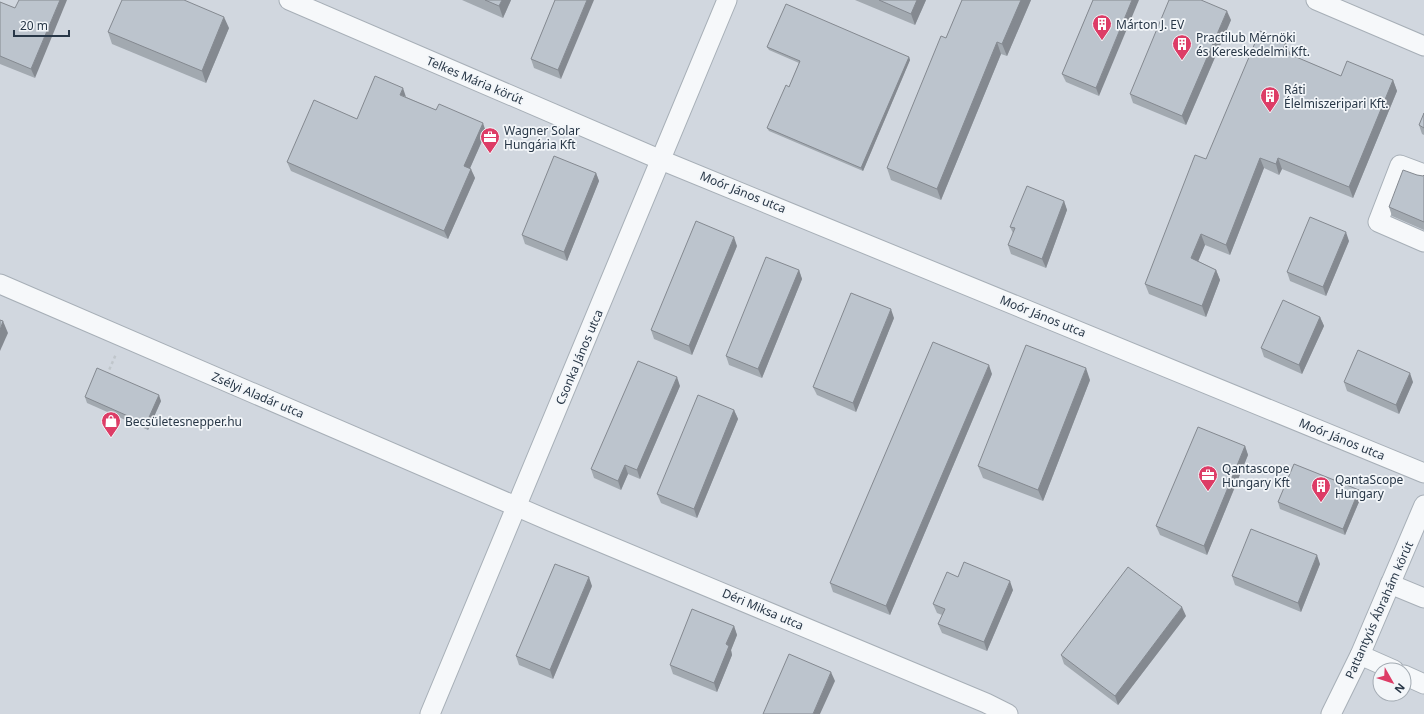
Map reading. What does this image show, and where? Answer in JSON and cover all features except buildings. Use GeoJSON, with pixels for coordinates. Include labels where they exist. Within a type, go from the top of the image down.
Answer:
{"type":"FeatureCollection","features":[{"type":"Feature","properties":{"kind":"street","name":"Telkes Mária körút"},"geometry":{"type":"LineString","coordinates":[[288,0],[661,160]]}},
{"type":"Feature","properties":{"kind":"street","name":"Csonka János utca"},"geometry":{"type":"LineString","coordinates":[[430,714],[727,0]]}},
{"type":"Feature","properties":{"kind":"street"},"geometry":{"type":"LineString","coordinates":[[1316,0],[1424,46]]}},
{"type":"Feature","properties":{"kind":"street","name":"Moór János utca"},"geometry":{"type":"LineString","coordinates":[[661,160],[1424,473]]}},
{"type":"Feature","properties":{"kind":"street"},"geometry":{"type":"LineString","coordinates":[[1424,174],[1400,165],[1378,222],[1424,242]]}},
{"type":"Feature","properties":{"kind":"street","name":"Zsélyi Aladár utca"},"geometry":{"type":"LineString","coordinates":[[0,284],[516,506]]}},
{"type":"Feature","properties":{"kind":"street","name":"Pattantyús Ábrahám körút"},"geometry":{"type":"LineString","coordinates":[[1331,714],[1360,655],[1424,505]]}},
{"type":"Feature","properties":{"kind":"street","name":"Déri Miksa utca"},"geometry":{"type":"LineString","coordinates":[[516,506],[986,703],[1008,714]]}},
{"type":"Feature","properties":{"kind":"street"},"geometry":{"type":"LineString","coordinates":[[1390,584],[1424,598]]}},
{"type":"Feature","properties":{"kind":"street"},"geometry":{"type":"LineString","coordinates":[[1360,655],[1376,662]]}},
{"type":"Feature","properties":{"kind":"street"},"geometry":{"type":"LineString","coordinates":[[1412,679],[1424,684]]}},
{"type":"Feature","properties":{"kind":"path"},"geometry":{"type":"LineString","coordinates":[[106,377],[124,337]]}},
{"type":"Feature","properties":{"kind":"shaded area"},"geometry":{"type":"Polygon","coordinates":[[[0,0],[1424,0],[1424,714],[0,714],[0,0]]]}},
{"type":"Feature","properties":{"kind":"place","name":"Márton J. EV"},"geometry":{"type":"Point","coordinates":[1102,41]}},
{"type":"Feature","properties":{"kind":"place","name":"Practilub Mérnöki és Kereskedelmi Kft."},"geometry":{"type":"Point","coordinates":[1182,61]}},
{"type":"Feature","properties":{"kind":"place","name":"Ráti Élelmiszeripari Kft."},"geometry":{"type":"Point","coordinates":[1270,113]}},
{"type":"Feature","properties":{"kind":"place","name":"Wagner Solar Hungária Kft"},"geometry":{"type":"Point","coordinates":[490,154]}},
{"type":"Feature","properties":{"kind":"place","name":"Becsületesnepper.hu"},"geometry":{"type":"Point","coordinates":[111,438]}},
{"type":"Feature","properties":{"kind":"place","name":"Qantascope Hungary Kft"},"geometry":{"type":"Point","coordinates":[1208,492]}},
{"type":"Feature","properties":{"kind":"place","name":"QantaScope Hungary"},"geometry":{"type":"Point","coordinates":[1321,503]}}]}
